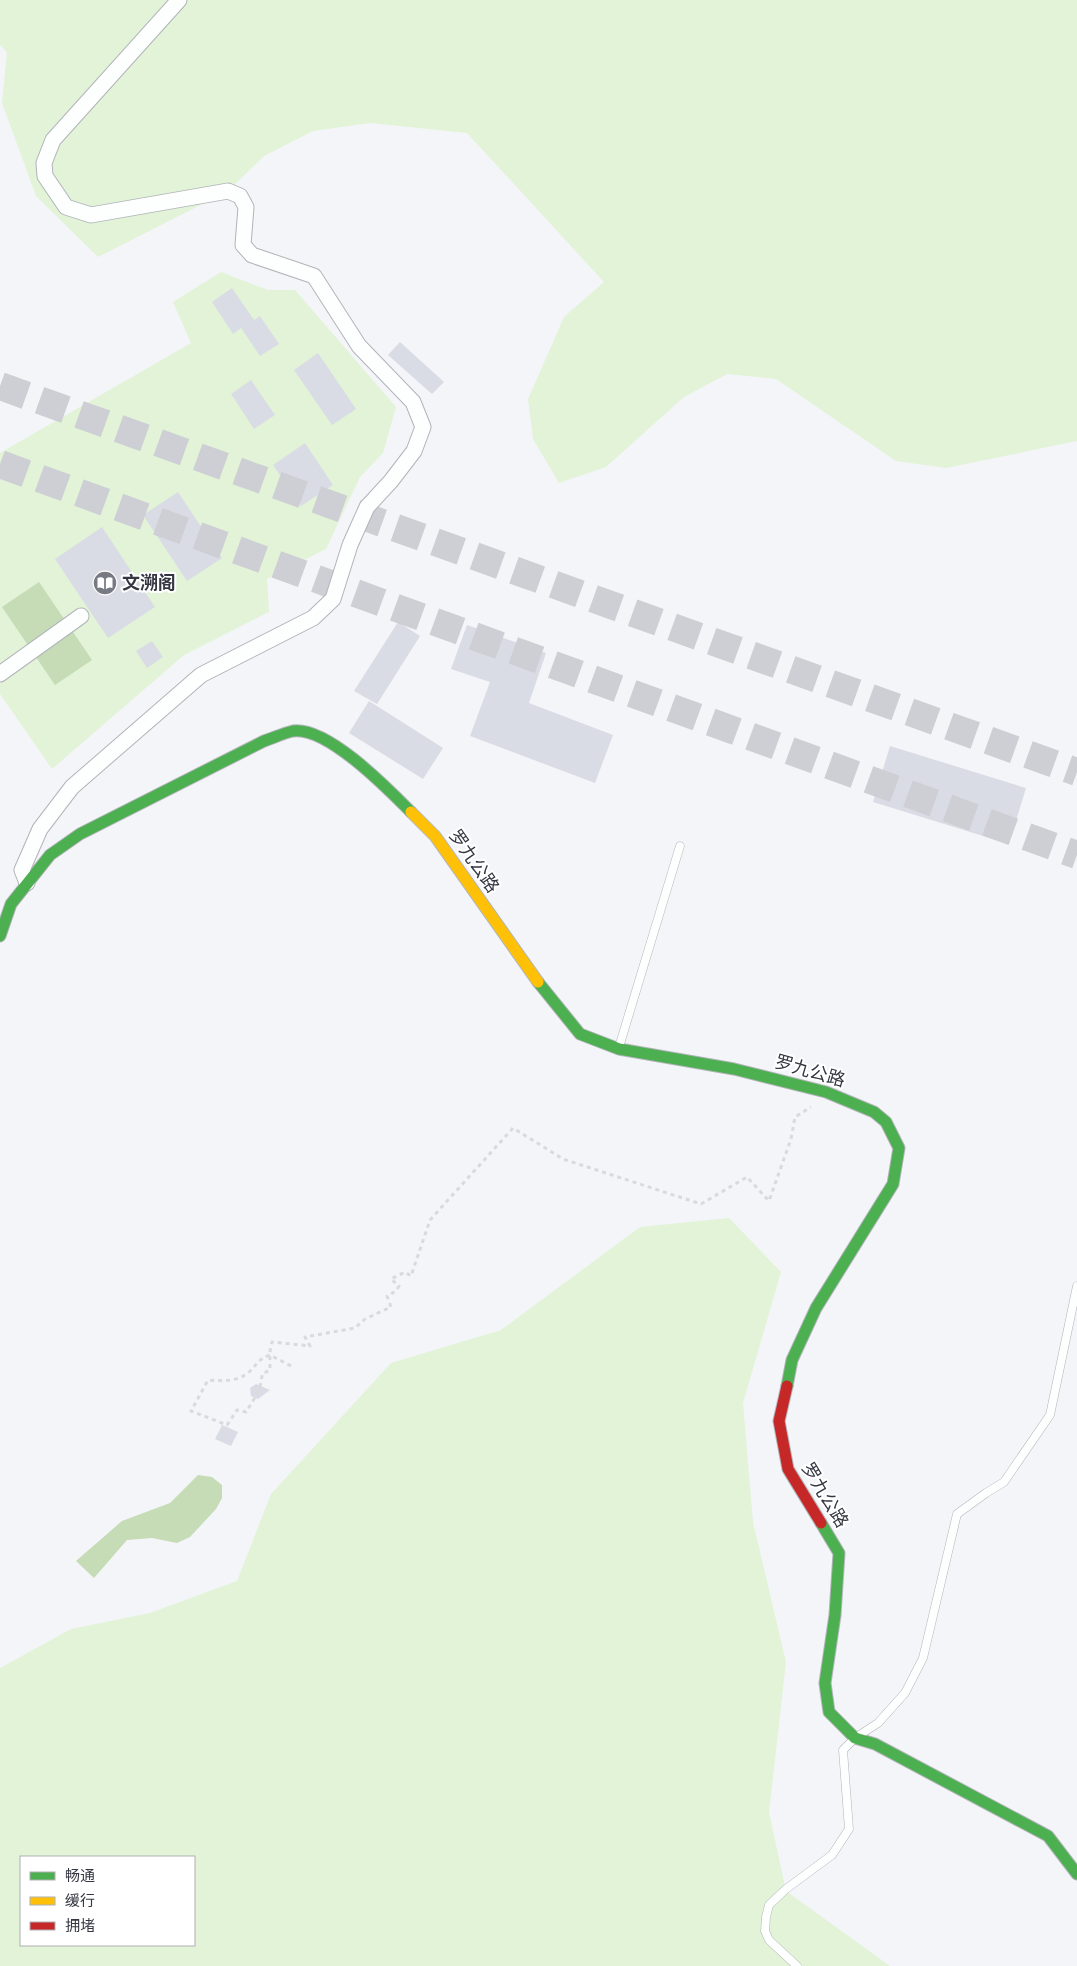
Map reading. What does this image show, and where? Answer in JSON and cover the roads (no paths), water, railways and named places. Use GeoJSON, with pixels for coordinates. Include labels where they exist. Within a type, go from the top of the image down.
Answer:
{"type":"FeatureCollection","features":[{"type":"Feature","properties":{"kind":"street"},"geometry":{"type":"LineString","coordinates":[[27,883],[22,870],[40,829],[72,787],[201,675],[313,618],[333,599],[350,545],[367,507],[391,481],[414,451],[423,426],[413,402],[359,346],[314,276],[252,255],[243,245],[246,207],[240,196],[228,191],[91,215],[66,207],[45,176],[44,163],[53,140],[179,0]]}},
{"type":"Feature","properties":{"kind":"street"},"geometry":{"type":"LineString","coordinates":[[0,674],[77,618]]}},
{"type":"Feature","properties":{"kind":"street","name":"罗九公路"},"geometry":{"type":"LineString","coordinates":[[0,936],[11,904],[27,883],[50,855],[80,834],[264,741],[294,731],[312,733],[332,744],[378,779],[435,836],[548,996],[580,1034],[619,1049],[734,1068],[826,1092],[874,1112],[886,1122],[899,1148],[893,1184],[816,1308],[792,1360],[779,1421],[788,1469],[839,1552],[835,1615],[825,1683],[830,1712],[855,1738],[875,1744],[1048,1836],[1077,1874]]}},
{"type":"Feature","properties":{"kind":"lane"},"geometry":{"type":"LineString","coordinates":[[619,1049],[680,846]]}},
{"type":"Feature","properties":{"kind":"lane"},"geometry":{"type":"LineString","coordinates":[[797,1966],[769,1940],[765,1931],[769,1905],[786,1889],[832,1855],[849,1829],[843,1750],[855,1738],[878,1723],[905,1693],[923,1658],[957,1514],[1004,1482],[1050,1416],[1077,1286]]}},
{"type":"Feature","properties":{"kind":"tunnel"},"geometry":{"type":"LineString","coordinates":[[0,386],[1077,772]]}},
{"type":"Feature","properties":{"kind":"tunnel"},"geometry":{"type":"LineString","coordinates":[[0,464],[1077,855]]}},
{"type":"Feature","properties":{"kind":"place","name":"文溯阁"},"geometry":{"type":"Point","coordinates":[105,583]}}]}
